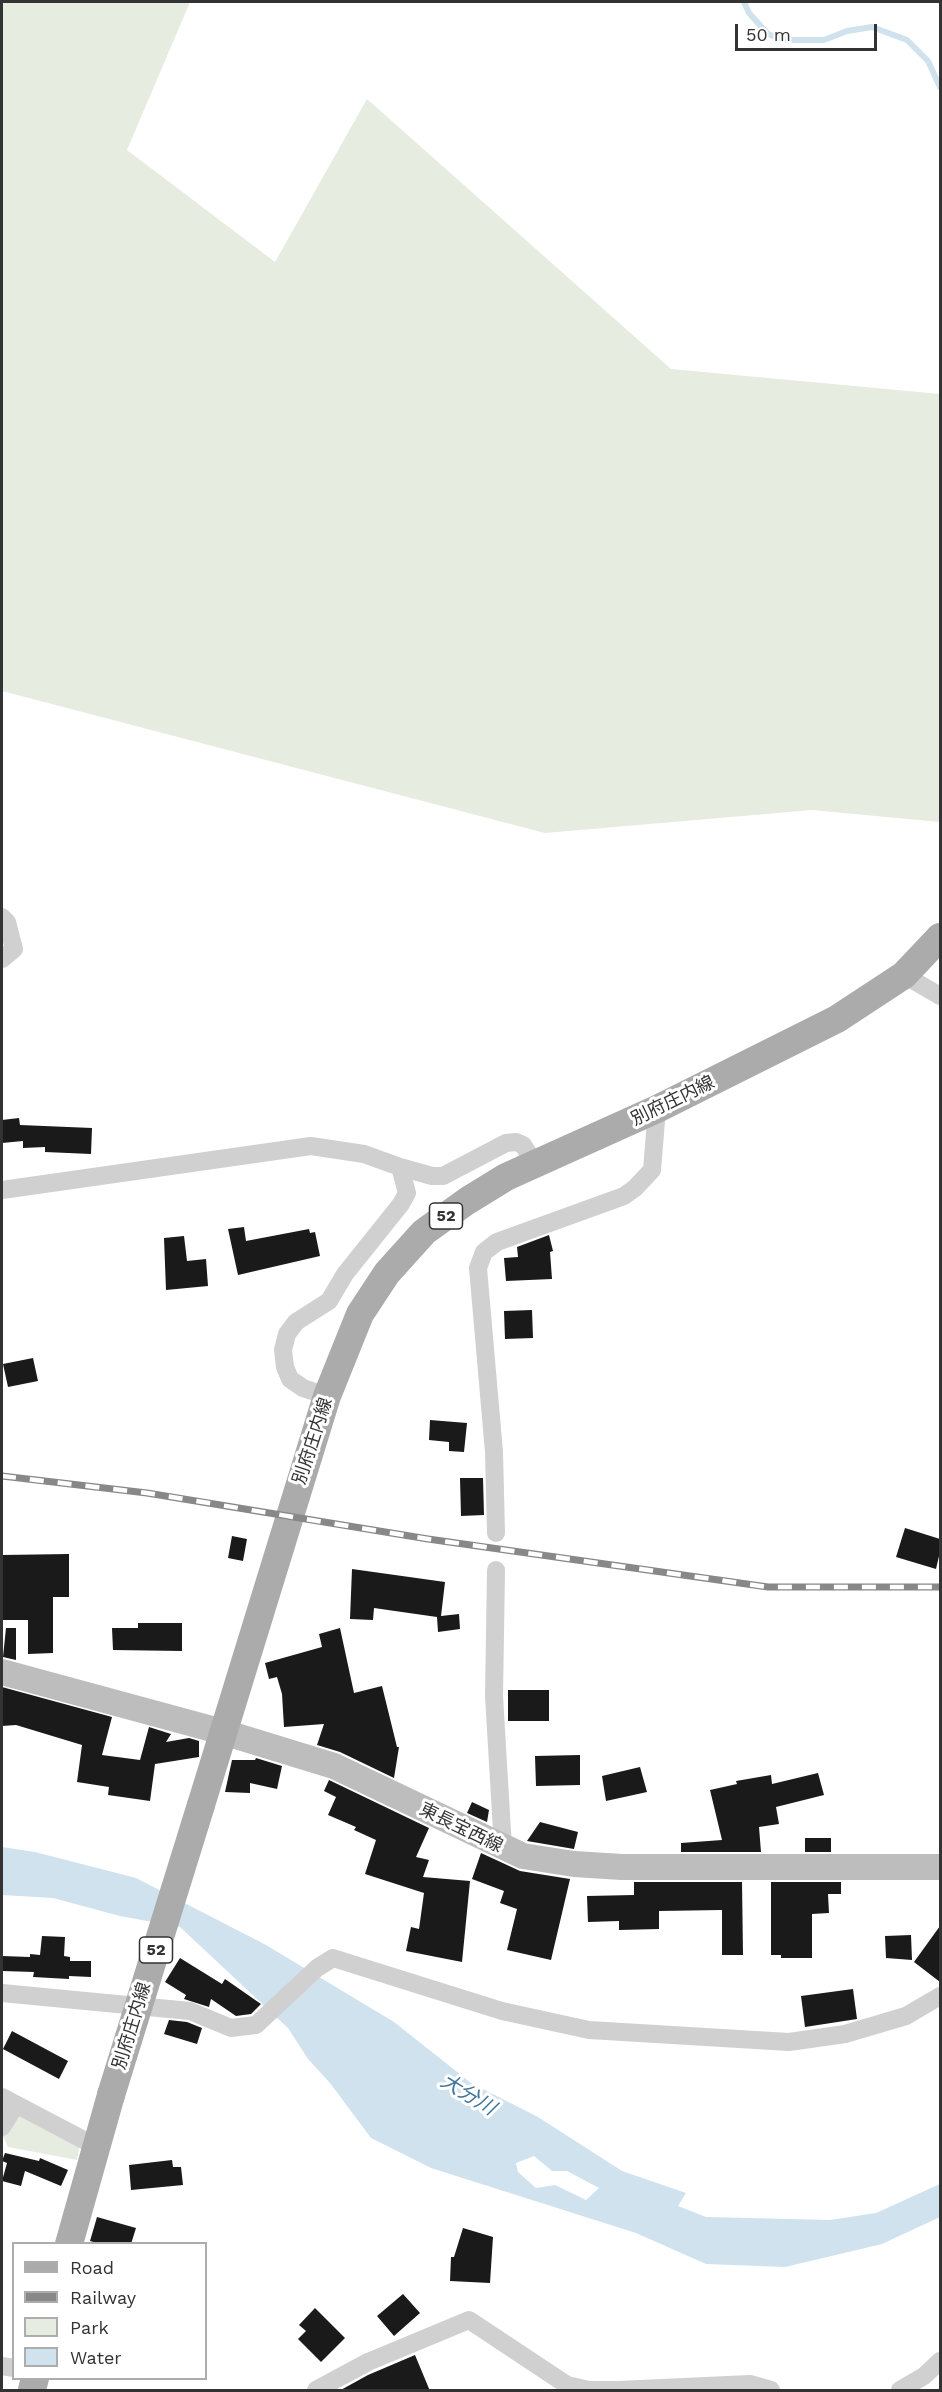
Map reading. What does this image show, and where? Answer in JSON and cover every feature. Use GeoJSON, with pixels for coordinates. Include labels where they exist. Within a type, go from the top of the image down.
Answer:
{"type":"FeatureCollection","features":[{"type":"Feature","properties":{"kind":"main road","name":"別府庄内線"},"geometry":{"type":"LineString","coordinates":[[70,2242],[95,2146],[327,1396],[360,1314],[387,1273],[424,1232],[458,1207],[506,1177],[657,1109],[837,1019],[904,975],[940,937]]}},
{"type":"Feature","properties":{"kind":"main road","name":"東長宝西線"},"geometry":{"type":"LineString","coordinates":[[2,1672],[223,1732],[334,1766],[503,1848],[542,1860],[598,1866],[940,1867]]}},
{"type":"Feature","properties":{"kind":"street"},"geometry":{"type":"LineString","coordinates":[[2,917],[7,922],[14,949],[2,959]]}},
{"type":"Feature","properties":{"kind":"street"},"geometry":{"type":"LineString","coordinates":[[904,975],[940,996]]}},
{"type":"Feature","properties":{"kind":"street"},"geometry":{"type":"LineString","coordinates":[[496,1533],[494,1452],[478,1268],[484,1251],[497,1242],[624,1196],[635,1188],[652,1170],[657,1109]]}},
{"type":"Feature","properties":{"kind":"street"},"geometry":{"type":"LineString","coordinates":[[2,1190],[310,1146],[364,1154],[432,1176],[443,1176],[506,1143],[516,1142],[523,1144],[535,1164]]}},
{"type":"Feature","properties":{"kind":"street"},"geometry":{"type":"LineString","coordinates":[[327,1396],[303,1388],[290,1379],[285,1367],[283,1350],[287,1334],[296,1322],[329,1301],[345,1274],[401,1204],[407,1193],[400,1167]]}},
{"type":"Feature","properties":{"kind":"street"},"geometry":{"type":"LineString","coordinates":[[496,1570],[494,1696],[503,1848]]}},
{"type":"Feature","properties":{"kind":"street"},"geometry":{"type":"LineString","coordinates":[[2,1993],[190,2011],[231,2028],[256,2025],[317,1968],[333,1958],[502,2011],[589,2030],[728,2041],[789,2042],[845,2034],[906,2016],[940,1996]]}},
{"type":"Feature","properties":{"kind":"street"},"geometry":{"type":"LineString","coordinates":[[2,2127],[8,2102],[95,2146]]}},
{"type":"Feature","properties":{"kind":"street"},"geometry":{"type":"LineString","coordinates":[[316,2391],[368,2362],[469,2320],[567,2385],[589,2390],[618,2390],[750,2384],[771,2391]]}},
{"type":"Feature","properties":{"kind":"street"},"geometry":{"type":"LineString","coordinates":[[900,2391],[924,2376],[940,2361]]}},
{"type":"Feature","properties":{"kind":"green space"},"geometry":{"type":"Polygon","coordinates":[[[2,2],[190,2],[127,150],[275,262],[367,99],[671,369],[940,394],[940,822],[812,810],[545,833],[2,691],[2,2]]]}},
{"type":"Feature","properties":{"kind":"green space"},"geometry":{"type":"Polygon","coordinates":[[[2,2094],[80,2144],[77,2160],[8,2147],[2,2134],[2,2094]]]}},
{"type":"Feature","properties":{"kind":"water","name":"大分川"},"geometry":{"type":"Polygon","coordinates":[[[2,1847],[35,1852],[136,1878],[266,1945],[394,2022],[471,2083],[538,2117],[622,2171],[686,2193],[678,2206],[706,2217],[830,2220],[876,2213],[940,2184],[940,2217],[882,2244],[785,2267],[706,2264],[636,2233],[431,2168],[371,2138],[330,2083],[308,2059],[288,2028],[180,1927],[120,1916],[53,1898],[2,1895],[2,1847]],[[534,2156],[516,2163],[518,2172],[536,2188],[555,2185],[586,2200],[599,2188],[567,2171],[552,2171],[534,2156]]]}},
{"type":"Feature","properties":{"kind":"building"},"geometry":{"type":"Polygon","coordinates":[[[19,1118],[20,1125],[92,1128],[91,1154],[45,1152],[45,1147],[23,1148],[23,1141],[2,1143],[2,1120],[19,1118]]]}},
{"type":"Feature","properties":{"kind":"building"},"geometry":{"type":"Polygon","coordinates":[[[244,1227],[246,1241],[309,1229],[310,1233],[315,1232],[320,1256],[238,1275],[228,1229],[244,1227]]]}},
{"type":"Feature","properties":{"kind":"building"},"geometry":{"type":"Polygon","coordinates":[[[549,1235],[553,1251],[550,1252],[552,1279],[506,1281],[504,1258],[518,1257],[517,1247],[549,1235]]]}},
{"type":"Feature","properties":{"kind":"building"},"geometry":{"type":"Polygon","coordinates":[[[184,1236],[187,1261],[206,1259],[208,1286],[166,1290],[164,1238],[184,1236]]]}},
{"type":"Feature","properties":{"kind":"building"},"geometry":{"type":"Polygon","coordinates":[[[532,1310],[533,1338],[505,1339],[504,1311],[532,1310]]]}},
{"type":"Feature","properties":{"kind":"building"},"geometry":{"type":"Polygon","coordinates":[[[33,1358],[38,1381],[8,1387],[3,1364],[33,1358]]]}},
{"type":"Feature","properties":{"kind":"building"},"geometry":{"type":"Polygon","coordinates":[[[430,1420],[467,1423],[464,1452],[449,1451],[449,1442],[429,1440],[430,1420]]]}},
{"type":"Feature","properties":{"kind":"building"},"geometry":{"type":"Polygon","coordinates":[[[460,1478],[483,1478],[484,1515],[461,1516],[460,1478]]]}},
{"type":"Feature","properties":{"kind":"building"},"geometry":{"type":"Polygon","coordinates":[[[905,1528],[940,1539],[936,1569],[896,1557],[905,1528]]]}},
{"type":"Feature","properties":{"kind":"building"},"geometry":{"type":"Polygon","coordinates":[[[232,1536],[247,1539],[243,1561],[228,1558],[232,1536]]]}},
{"type":"Feature","properties":{"kind":"building"},"geometry":{"type":"Polygon","coordinates":[[[69,1554],[69,1597],[53,1597],[53,1653],[28,1654],[28,1620],[2,1620],[2,1555],[69,1554]]]}},
{"type":"Feature","properties":{"kind":"building"},"geometry":{"type":"Polygon","coordinates":[[[352,1569],[445,1582],[441,1616],[459,1614],[460,1629],[438,1632],[437,1617],[374,1608],[373,1620],[350,1619],[352,1569]]]}},
{"type":"Feature","properties":{"kind":"building"},"geometry":{"type":"Polygon","coordinates":[[[138,1623],[182,1623],[182,1651],[113,1650],[112,1628],[138,1628],[138,1623]]]}},
{"type":"Feature","properties":{"kind":"building"},"geometry":{"type":"Polygon","coordinates":[[[6,1628],[16,1628],[16,1660],[3,1657],[6,1628]]]}},
{"type":"Feature","properties":{"kind":"building"},"geometry":{"type":"Polygon","coordinates":[[[340,1628],[354,1693],[382,1686],[397,1747],[399,1747],[394,1778],[340,1752],[317,1745],[324,1724],[284,1727],[282,1694],[277,1677],[269,1679],[265,1663],[322,1647],[319,1634],[340,1628]]]}},
{"type":"Feature","properties":{"kind":"building"},"geometry":{"type":"Polygon","coordinates":[[[2,1687],[112,1717],[102,1755],[140,1760],[149,1727],[171,1734],[166,1742],[189,1738],[199,1741],[199,1757],[155,1764],[150,1801],[108,1795],[109,1787],[77,1782],[82,1745],[16,1725],[2,1726],[2,1687]]]}},
{"type":"Feature","properties":{"kind":"building"},"geometry":{"type":"Polygon","coordinates":[[[508,1690],[549,1690],[549,1721],[508,1721],[508,1690]]]}},
{"type":"Feature","properties":{"kind":"building"},"geometry":{"type":"Polygon","coordinates":[[[580,1755],[580,1785],[536,1786],[535,1756],[580,1755]]]}},
{"type":"Feature","properties":{"kind":"building"},"geometry":{"type":"Polygon","coordinates":[[[256,1758],[282,1766],[277,1789],[250,1783],[250,1793],[225,1792],[232,1760],[255,1760],[256,1758]]]}},
{"type":"Feature","properties":{"kind":"building"},"geometry":{"type":"Polygon","coordinates":[[[640,1767],[647,1792],[606,1801],[602,1776],[640,1767]]]}},
{"type":"Feature","properties":{"kind":"building"},"geometry":{"type":"Polygon","coordinates":[[[818,1773],[824,1795],[776,1807],[779,1824],[759,1827],[761,1852],[681,1852],[681,1843],[722,1840],[710,1790],[737,1784],[736,1781],[771,1775],[772,1784],[818,1773]]]}},
{"type":"Feature","properties":{"kind":"building"},"geometry":{"type":"Polygon","coordinates":[[[329,1780],[429,1828],[416,1857],[429,1860],[423,1877],[470,1881],[462,1962],[406,1951],[411,1927],[419,1929],[424,1893],[365,1874],[376,1840],[354,1830],[356,1827],[328,1815],[336,1797],[324,1791],[329,1780]]]}},
{"type":"Feature","properties":{"kind":"building"},"geometry":{"type":"Polygon","coordinates":[[[472,1802],[489,1810],[487,1822],[467,1813],[472,1802]]]}},
{"type":"Feature","properties":{"kind":"building"},"geometry":{"type":"Polygon","coordinates":[[[540,1822],[578,1832],[574,1849],[527,1841],[540,1822]]]}},
{"type":"Feature","properties":{"kind":"building"},"geometry":{"type":"Polygon","coordinates":[[[805,1838],[831,1838],[831,1852],[805,1852],[805,1838]]]}},
{"type":"Feature","properties":{"kind":"building"},"geometry":{"type":"Polygon","coordinates":[[[481,1853],[520,1871],[570,1879],[551,1960],[507,1950],[517,1909],[500,1903],[504,1891],[472,1879],[481,1853]]]}},
{"type":"Feature","properties":{"kind":"building"},"geometry":{"type":"Polygon","coordinates":[[[634,1882],[742,1882],[743,1955],[722,1955],[722,1910],[659,1911],[659,1929],[619,1930],[619,1921],[588,1922],[587,1896],[634,1895],[634,1882]]]}},
{"type":"Feature","properties":{"kind":"building"},"geometry":{"type":"Polygon","coordinates":[[[771,1882],[841,1882],[841,1894],[828,1894],[829,1913],[812,1914],[812,1958],[781,1958],[781,1955],[771,1955],[771,1882]]]}},
{"type":"Feature","properties":{"kind":"building"},"geometry":{"type":"Polygon","coordinates":[[[940,1926],[940,1982],[914,1962],[940,1926]]]}},
{"type":"Feature","properties":{"kind":"building"},"geometry":{"type":"Polygon","coordinates":[[[911,1935],[912,1960],[886,1958],[885,1936],[911,1935]]]}},
{"type":"Feature","properties":{"kind":"building"},"geometry":{"type":"Polygon","coordinates":[[[42,1936],[65,1937],[64,1956],[70,1957],[70,1961],[91,1961],[91,1977],[69,1976],[69,1979],[33,1977],[34,1972],[2,1971],[2,1956],[40,1955],[42,1936]]]}},
{"type":"Feature","properties":{"kind":"building"},"geometry":{"type":"Polygon","coordinates":[[[180,1958],[222,1984],[225,1979],[261,2004],[251,2014],[236,2016],[211,1999],[209,2007],[184,1999],[186,1995],[165,1982],[180,1958]]]}},
{"type":"Feature","properties":{"kind":"building"},"geometry":{"type":"Polygon","coordinates":[[[853,1989],[857,2019],[805,2027],[801,1996],[853,1989]]]}},
{"type":"Feature","properties":{"kind":"building"},"geometry":{"type":"Polygon","coordinates":[[[169,2020],[187,2022],[202,2028],[197,2044],[164,2034],[169,2020]]]}},
{"type":"Feature","properties":{"kind":"building"},"geometry":{"type":"Polygon","coordinates":[[[12,2031],[68,2061],[59,2079],[3,2049],[12,2031]]]}},
{"type":"Feature","properties":{"kind":"building"},"geometry":{"type":"Polygon","coordinates":[[[5,2153],[39,2161],[40,2158],[68,2170],[61,2186],[25,2171],[21,2186],[2,2181],[7,2163],[2,2161],[5,2153]]]}},
{"type":"Feature","properties":{"kind":"building"},"geometry":{"type":"Polygon","coordinates":[[[172,2160],[173,2167],[181,2167],[183,2185],[131,2190],[129,2165],[172,2160]]]}},
{"type":"Feature","properties":{"kind":"building"},"geometry":{"type":"Polygon","coordinates":[[[97,2217],[136,2228],[132,2242],[90,2241],[97,2217]]]}},
{"type":"Feature","properties":{"kind":"building"},"geometry":{"type":"Polygon","coordinates":[[[463,2228],[493,2237],[490,2283],[450,2281],[451,2257],[454,2257],[463,2228]]]}},
{"type":"Feature","properties":{"kind":"building"},"geometry":{"type":"Polygon","coordinates":[[[403,2294],[420,2313],[394,2336],[377,2316],[403,2294]]]}},
{"type":"Feature","properties":{"kind":"building"},"geometry":{"type":"Polygon","coordinates":[[[315,2308],[345,2338],[321,2362],[298,2339],[306,2331],[299,2325],[315,2308]]]}},
{"type":"Feature","properties":{"kind":"building"},"geometry":{"type":"Polygon","coordinates":[[[415,2355],[430,2391],[339,2391],[368,2375],[415,2355]]]}},
{"type":"Feature","properties":{"kind":"waterway"},"geometry":{"type":"LineString","coordinates":[[744,2],[749,13],[768,34],[783,40],[824,40],[847,31],[872,27],[907,40],[928,61],[940,87]]}},
{"type":"Feature","properties":{"kind":"railway"},"geometry":{"type":"LineString","coordinates":[[2,1476],[147,1493],[428,1539],[768,1587],[940,1587]]}}]}
